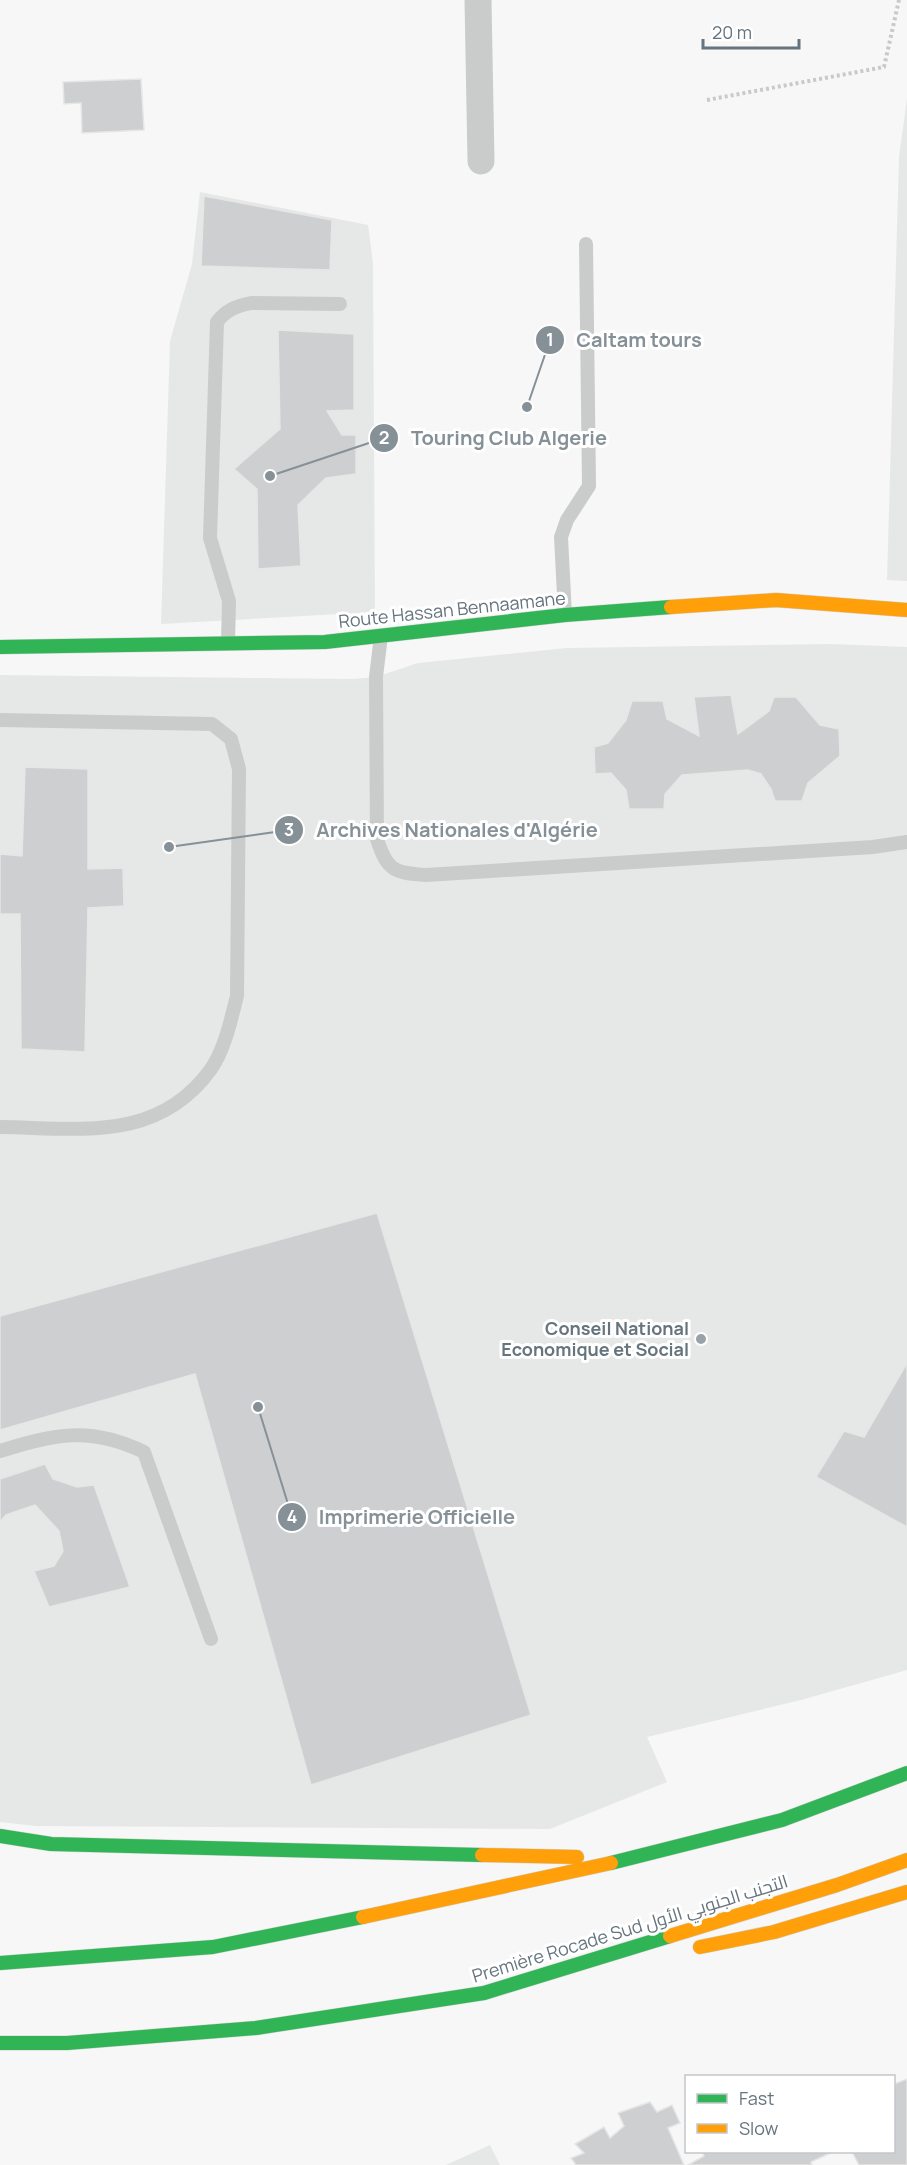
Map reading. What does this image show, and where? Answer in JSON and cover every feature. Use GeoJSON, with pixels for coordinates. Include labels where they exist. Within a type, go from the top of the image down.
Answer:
{"type":"FeatureCollection","features":[{"type":"Feature","properties":{"kind":"main road","name":"Route Hassan Bennaamane"},"geometry":{"type":"LineString","coordinates":[[0,647],[325,642],[565,615],[776,600],[907,610]]}},
{"type":"Feature","properties":{"kind":"main road"},"geometry":{"type":"LineString","coordinates":[[0,1963],[213,1947],[635,1858],[782,1820],[907,1773]]}},
{"type":"Feature","properties":{"kind":"main road"},"geometry":{"type":"LineString","coordinates":[[0,1836],[51,1844],[635,1858]]}},
{"type":"Feature","properties":{"kind":"main road","name":"Première Rocade Sud التجنب الجنوبي الأول"},"geometry":{"type":"LineString","coordinates":[[0,2043],[67,2043],[256,2028],[484,1993],[837,1885],[907,1860]]}},
{"type":"Feature","properties":{"kind":"main road"},"geometry":{"type":"LineString","coordinates":[[681,1951],[774,1932],[907,1892]]}},
{"type":"Feature","properties":{"kind":"main road"},"geometry":{"type":"LineString","coordinates":[[484,1993],[646,1959]]}},
{"type":"Feature","properties":{"kind":"street"},"geometry":{"type":"LineString","coordinates":[[478,0],[481,161]]}},
{"type":"Feature","properties":{"kind":"lane"},"geometry":{"type":"LineString","coordinates":[[565,615],[561,537],[567,520],[589,486],[586,244]]}},
{"type":"Feature","properties":{"kind":"lane"},"geometry":{"type":"LineString","coordinates":[[228,644],[229,601],[210,538],[217,322],[236,306],[251,303],[340,304]]}},
{"type":"Feature","properties":{"kind":"lane"},"geometry":{"type":"LineString","coordinates":[[381,636],[376,677],[377,839],[383,859],[398,873],[426,875],[873,847],[907,842]]}},
{"type":"Feature","properties":{"kind":"lane"},"geometry":{"type":"LineString","coordinates":[[0,720],[212,724],[231,739],[236,750],[239,781],[237,996],[229,1029],[212,1069],[180,1102],[147,1121],[107,1128],[0,1127]]}},
{"type":"Feature","properties":{"kind":"lane"},"geometry":{"type":"LineString","coordinates":[[0,1451],[32,1441],[90,1434],[119,1440],[144,1452],[212,1639]]}},
{"type":"Feature","properties":{"kind":"path"},"geometry":{"type":"LineString","coordinates":[[708,100],[884,67],[899,0]]}},
{"type":"Feature","properties":{"kind":"shaded area"},"geometry":{"type":"Polygon","coordinates":[[[907,99],[907,581],[887,580],[899,157],[907,99]]]}},
{"type":"Feature","properties":{"kind":"shaded area"},"geometry":{"type":"Polygon","coordinates":[[[200,192],[368,225],[373,263],[375,612],[161,624],[170,341],[192,264],[200,192]]]}},
{"type":"Feature","properties":{"kind":"shaded area"},"geometry":{"type":"Polygon","coordinates":[[[831,644],[907,647],[907,1670],[801,1700],[647,1737],[667,1782],[550,1829],[36,1826],[0,1822],[0,675],[352,679],[376,677],[418,663],[567,648],[831,644]]]}},
{"type":"Feature","properties":{"kind":"shaded area"},"geometry":{"type":"Polygon","coordinates":[[[490,2145],[500,2165],[446,2165],[490,2145]]]}},
{"type":"Feature","properties":{"kind":"building"},"geometry":{"type":"Polygon","coordinates":[[[141,79],[144,130],[82,133],[81,103],[64,104],[63,82],[141,79]]]}},
{"type":"Feature","properties":{"kind":"building"},"geometry":{"type":"Polygon","coordinates":[[[204,196],[332,220],[330,270],[201,266],[204,196]]]}},
{"type":"Feature","properties":{"kind":"building"},"geometry":{"type":"Polygon","coordinates":[[[278,330],[354,334],[354,410],[327,411],[342,435],[356,435],[356,474],[326,478],[298,505],[301,566],[258,569],[257,489],[234,469],[280,429],[278,330]]]}},
{"type":"Feature","properties":{"kind":"building"},"geometry":{"type":"Polygon","coordinates":[[[731,695],[738,734],[769,711],[774,697],[796,697],[820,725],[839,729],[840,756],[808,783],[802,801],[775,801],[771,789],[761,774],[748,770],[682,775],[665,794],[664,809],[629,809],[626,790],[611,773],[595,774],[594,747],[608,743],[626,720],[632,701],[663,701],[667,719],[699,736],[694,697],[731,695]]]}},
{"type":"Feature","properties":{"kind":"building"},"geometry":{"type":"Polygon","coordinates":[[[25,767],[88,769],[88,869],[123,868],[124,906],[88,908],[85,1052],[21,1049],[20,914],[0,914],[0,854],[22,856],[25,767]]]}},
{"type":"Feature","properties":{"kind":"building"},"geometry":{"type":"Polygon","coordinates":[[[377,1213],[531,1715],[311,1785],[195,1374],[0,1430],[0,1316],[377,1213]]]}},
{"type":"Feature","properties":{"kind":"building"},"geometry":{"type":"Polygon","coordinates":[[[907,1363],[907,1527],[816,1477],[844,1431],[864,1437],[907,1363]]]}},
{"type":"Feature","properties":{"kind":"building"},"geometry":{"type":"Polygon","coordinates":[[[45,1464],[53,1479],[77,1487],[94,1485],[130,1587],[49,1607],[34,1571],[54,1566],[63,1551],[59,1531],[35,1505],[6,1515],[0,1522],[0,1479],[45,1464]]]}},
{"type":"Feature","properties":{"kind":"building"},"geometry":{"type":"Polygon","coordinates":[[[907,2079],[907,2165],[859,2165],[853,2153],[895,2153],[895,2084],[907,2079]]]}},
{"type":"Feature","properties":{"kind":"building"},"geometry":{"type":"Polygon","coordinates":[[[650,2102],[657,2112],[672,2105],[680,2123],[668,2128],[684,2165],[576,2165],[571,2158],[584,2153],[575,2144],[604,2127],[610,2138],[624,2126],[618,2113],[650,2102]]]}},
{"type":"Feature","properties":{"kind":"building"},"geometry":{"type":"Polygon","coordinates":[[[702,2153],[831,2153],[811,2162],[812,2165],[688,2165],[704,2156],[702,2153]]]}},
{"type":"Feature","properties":{"kind":"traffic: fast"},"geometry":{"type":"LineString","coordinates":[[0,647],[325,642],[565,615],[671,607]]}},
{"type":"Feature","properties":{"kind":"traffic: fast"},"geometry":{"type":"LineString","coordinates":[[611,1863],[782,1820],[907,1773]]}},
{"type":"Feature","properties":{"kind":"traffic: fast"},"geometry":{"type":"LineString","coordinates":[[0,1836],[51,1844],[482,1855]]}},
{"type":"Feature","properties":{"kind":"traffic: fast"},"geometry":{"type":"LineString","coordinates":[[0,1963],[213,1947],[363,1917]]}},
{"type":"Feature","properties":{"kind":"traffic: fast"},"geometry":{"type":"LineString","coordinates":[[0,2043],[67,2043],[256,2028],[484,1993],[670,1936]]}},
{"type":"Feature","properties":{"kind":"traffic: slow"},"geometry":{"type":"LineString","coordinates":[[671,607],[776,600],[907,610]]}},
{"type":"Feature","properties":{"kind":"traffic: slow"},"geometry":{"type":"LineString","coordinates":[[482,1855],[577,1857]]}},
{"type":"Feature","properties":{"kind":"traffic: slow"},"geometry":{"type":"LineString","coordinates":[[670,1936],[837,1885],[907,1860]]}},
{"type":"Feature","properties":{"kind":"traffic: slow"},"geometry":{"type":"LineString","coordinates":[[363,1917],[611,1863]]}},
{"type":"Feature","properties":{"kind":"traffic: slow"},"geometry":{"type":"LineString","coordinates":[[700,1947],[774,1932],[907,1892]]}},
{"type":"Feature","properties":{"kind":"place","name":"Caltam tours"},"geometry":{"type":"Point","coordinates":[527,407]}},
{"type":"Feature","properties":{"kind":"place","name":"Touring Club Algerie"},"geometry":{"type":"Point","coordinates":[270,476]}},
{"type":"Feature","properties":{"kind":"place","name":"Archives Nationales d'Algérie"},"geometry":{"type":"Point","coordinates":[169,847]}},
{"type":"Feature","properties":{"kind":"place","name":"Conseil National Economique et Social"},"geometry":{"type":"Point","coordinates":[701,1339]}},
{"type":"Feature","properties":{"kind":"place","name":"Imprimerie Officielle"},"geometry":{"type":"Point","coordinates":[258,1407]}}]}
